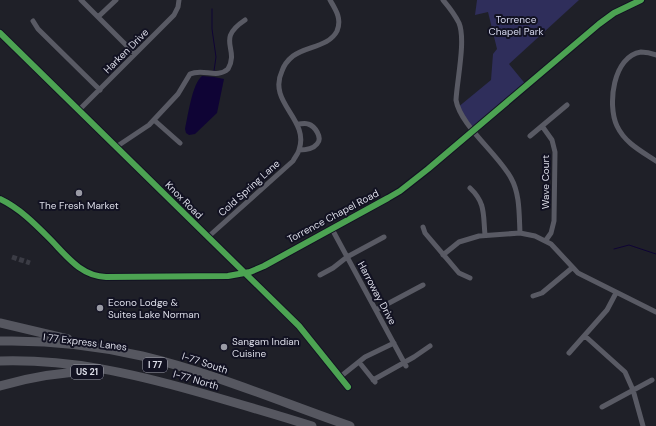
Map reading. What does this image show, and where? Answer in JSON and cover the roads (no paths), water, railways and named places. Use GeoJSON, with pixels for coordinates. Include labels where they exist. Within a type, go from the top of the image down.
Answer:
{"type":"FeatureCollection","features":[{"type":"Feature","properties":{"kind":"highway"},"geometry":{"type":"LineString","coordinates":[[0,323],[114,350]]}},
{"type":"Feature","properties":{"kind":"highway","name":"I-77 South"},"geometry":{"type":"LineString","coordinates":[[0,341],[61,343],[114,350],[144,357],[188,369],[255,391],[350,426]]}},
{"type":"Feature","properties":{"kind":"highway","name":"I 77 Express Lanes"},"geometry":{"type":"LineString","coordinates":[[0,346],[68,349],[128,359],[172,370],[253,396],[305,410]]}},
{"type":"Feature","properties":{"kind":"highway","name":"I 77 Express Lanes"},"geometry":{"type":"LineString","coordinates":[[0,355],[60,357],[119,366],[184,383],[248,406]]}},
{"type":"Feature","properties":{"kind":"highway","name":"I-77 North"},"geometry":{"type":"LineString","coordinates":[[0,361],[67,363],[136,375],[248,406],[312,426]]}},
{"type":"Feature","properties":{"kind":"highway","name":"US 21"},"geometry":{"type":"LineString","coordinates":[[0,386],[64,372],[136,375]]}},
{"type":"Feature","properties":{"kind":"street"},"geometry":{"type":"LineString","coordinates":[[81,0],[135,54]]}},
{"type":"Feature","properties":{"kind":"street"},"geometry":{"type":"LineString","coordinates":[[98,17],[116,0]]}},
{"type":"Feature","properties":{"kind":"street","name":"Harken Drive"},"geometry":{"type":"LineString","coordinates":[[79,110],[174,15],[178,7],[179,0]]}},
{"type":"Feature","properties":{"kind":"street"},"geometry":{"type":"LineString","coordinates":[[298,124],[308,124],[313,127],[318,134],[318,144],[312,148],[299,150],[300,132],[298,124],[286,108],[281,98],[279,85],[280,74],[282,68],[291,57],[303,50],[325,42],[334,36],[338,29],[339,19],[338,14],[330,0]]}},
{"type":"Feature","properties":{"kind":"street"},"geometry":{"type":"LineString","coordinates":[[443,0],[456,18],[461,30],[456,100],[459,111],[473,131],[502,164],[512,179],[517,194],[520,233]]}},
{"type":"Feature","properties":{"kind":"street","name":"Torrence Chapel Road"},"geometry":{"type":"LineString","coordinates":[[0,199],[31,220],[77,267],[93,276],[228,276],[245,273],[264,266],[400,191],[599,24],[614,13],[641,0]]}},
{"type":"Feature","properties":{"kind":"street"},"geometry":{"type":"LineString","coordinates":[[116,147],[145,128],[154,120],[178,94],[190,74],[199,72],[219,74],[228,69],[231,60],[230,33],[236,26],[245,20]]}},
{"type":"Feature","properties":{"kind":"street"},"geometry":{"type":"LineString","coordinates":[[33,21],[38,29],[100,90]]}},
{"type":"Feature","properties":{"kind":"street","name":"Knox Road"},"geometry":{"type":"LineString","coordinates":[[0,33],[299,326],[348,387]]}},
{"type":"Feature","properties":{"kind":"street"},"geometry":{"type":"LineString","coordinates":[[656,55],[641,52],[636,53],[627,59],[616,78],[612,91],[611,102],[614,118],[622,133],[632,145],[656,161]]}},
{"type":"Feature","properties":{"kind":"street"},"geometry":{"type":"LineString","coordinates":[[530,136],[567,104]]}},
{"type":"Feature","properties":{"kind":"street"},"geometry":{"type":"LineString","coordinates":[[154,120],[180,143]]}},
{"type":"Feature","properties":{"kind":"street","name":"Wave Court"},"geometry":{"type":"LineString","coordinates":[[542,126],[552,140],[555,152],[554,221],[552,233],[546,240]]}},
{"type":"Feature","properties":{"kind":"street","name":"Cold Spring Lane"},"geometry":{"type":"LineString","coordinates":[[208,237],[293,161],[299,150]]}},
{"type":"Feature","properties":{"kind":"street"},"geometry":{"type":"LineString","coordinates":[[470,188],[477,195],[482,204],[485,235]]}},
{"type":"Feature","properties":{"kind":"street"},"geometry":{"type":"LineString","coordinates":[[423,227],[425,233],[459,273],[470,278]]}},
{"type":"Feature","properties":{"kind":"street","name":"Harroway Drive"},"geometry":{"type":"LineString","coordinates":[[332,228],[405,364]]}},
{"type":"Feature","properties":{"kind":"street"},"geometry":{"type":"LineString","coordinates":[[443,254],[464,240],[485,235],[520,233],[535,236],[546,240],[558,250],[572,268],[578,273],[656,312]]}},
{"type":"Feature","properties":{"kind":"street"},"geometry":{"type":"LineString","coordinates":[[320,275],[333,268],[347,257],[384,237]]}},
{"type":"Feature","properties":{"kind":"street"},"geometry":{"type":"LineString","coordinates":[[533,296],[542,293],[572,268]]}},
{"type":"Feature","properties":{"kind":"street"},"geometry":{"type":"LineString","coordinates":[[376,310],[423,285]]}},
{"type":"Feature","properties":{"kind":"street"},"geometry":{"type":"LineString","coordinates":[[568,353],[607,310],[616,293]]}},
{"type":"Feature","properties":{"kind":"street"},"geometry":{"type":"LineString","coordinates":[[585,336],[625,372],[634,390],[643,426]]}},
{"type":"Feature","properties":{"kind":"street"},"geometry":{"type":"LineString","coordinates":[[340,377],[372,353],[394,343]]}},
{"type":"Feature","properties":{"kind":"street"},"geometry":{"type":"LineString","coordinates":[[359,362],[374,381],[405,364],[430,346]]}},
{"type":"Feature","properties":{"kind":"street"},"geometry":{"type":"LineString","coordinates":[[602,407],[652,380]]}},
{"type":"Feature","properties":{"kind":"waterway"},"geometry":{"type":"LineString","coordinates":[[212,9],[212,29],[216,57],[214,71]]}},
{"type":"Feature","properties":{"kind":"waterway"},"geometry":{"type":"LineString","coordinates":[[614,249],[629,245],[656,254]]}},
{"type":"Feature","properties":{"kind":"tunnel"},"geometry":{"type":"LineString","coordinates":[[12,257],[30,263]]}},
{"type":"Feature","properties":{"kind":"place","name":"The Fresh Market"},"geometry":{"type":"Point","coordinates":[79,193]}},
{"type":"Feature","properties":{"kind":"place","name":"Econo Lodge & Suites Lake Norman"},"geometry":{"type":"Point","coordinates":[100,308]}},
{"type":"Feature","properties":{"kind":"place","name":"Sangam Indian Cuisine"},"geometry":{"type":"Point","coordinates":[224,347]}},
{"type":"Feature","properties":{"kind":"park label","name":"Torrence Chapel Park"},"geometry":{"type":"Point","coordinates":[516,24]}}]}
